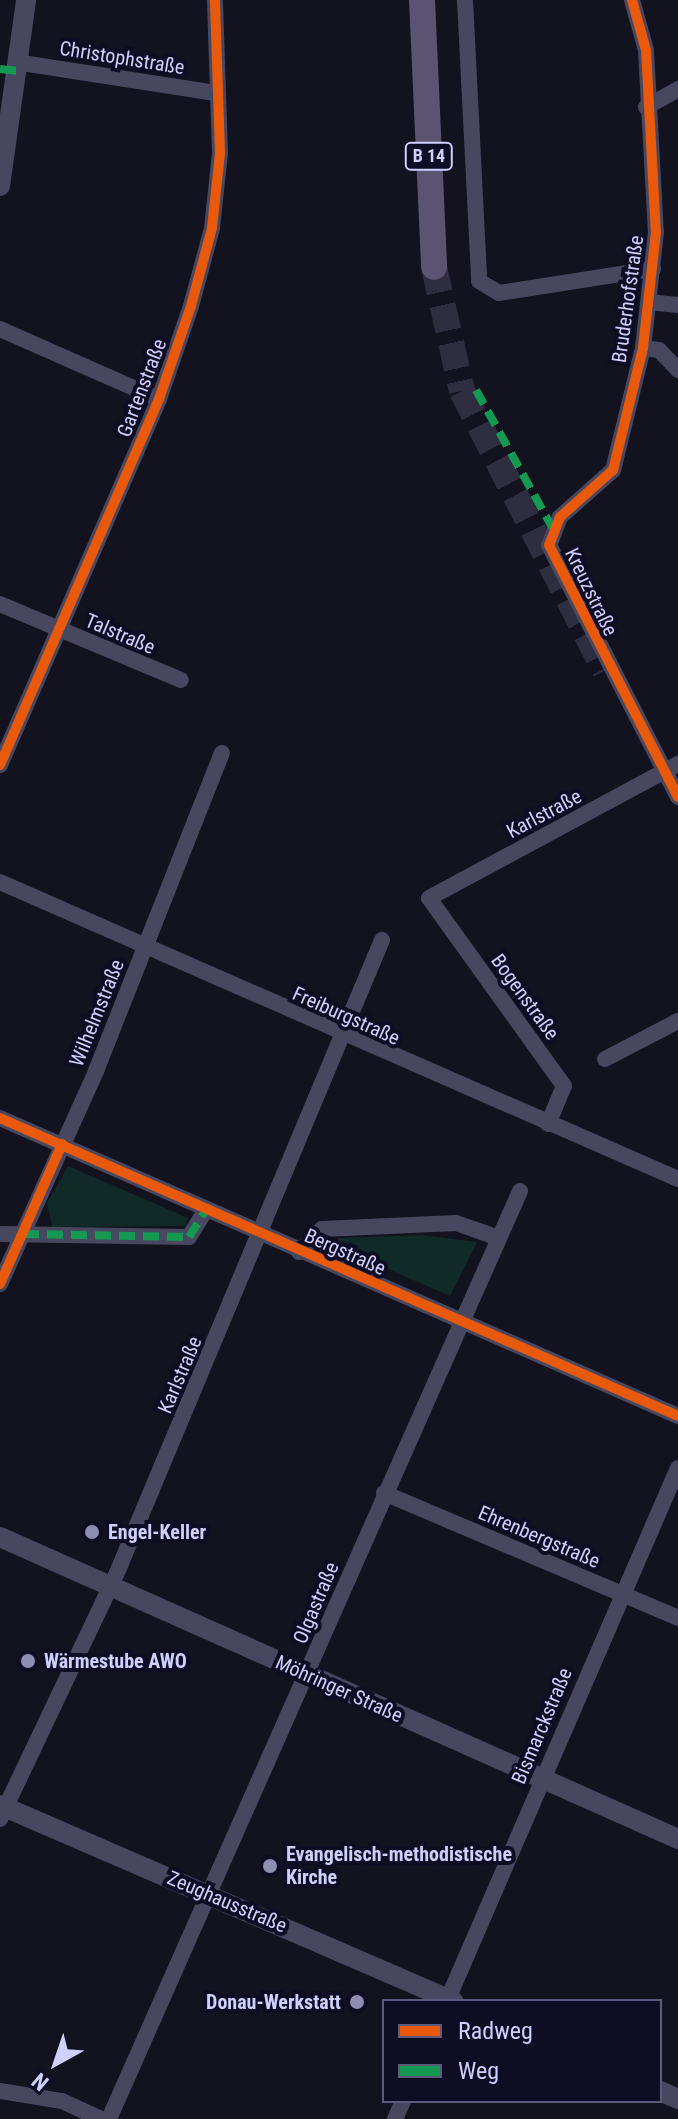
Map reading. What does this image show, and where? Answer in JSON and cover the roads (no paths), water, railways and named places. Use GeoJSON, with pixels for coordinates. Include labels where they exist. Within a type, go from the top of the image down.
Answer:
{"type":"FeatureCollection","features":[{"type":"Feature","properties":{"kind":"main road","name":"B 14"},"geometry":{"type":"LineString","coordinates":[[422,0],[434,267]]}},
{"type":"Feature","properties":{"kind":"street"},"geometry":{"type":"LineString","coordinates":[[0,186],[22,63],[26,0]]}},
{"type":"Feature","properties":{"kind":"street","name":"Gartenstraße"},"geometry":{"type":"LineString","coordinates":[[0,765],[159,399],[212,228],[220,153],[215,0]]}},
{"type":"Feature","properties":{"kind":"street"},"geometry":{"type":"LineString","coordinates":[[465,0],[479,281],[499,293],[653,269]]}},
{"type":"Feature","properties":{"kind":"street","name":"Bruderhofstraße"},"geometry":{"type":"LineString","coordinates":[[552,527],[613,470],[643,348],[653,269],[646,50],[632,0]]}},
{"type":"Feature","properties":{"kind":"street","name":"Christophstraße"},"geometry":{"type":"LineString","coordinates":[[22,63],[216,93]]}},
{"type":"Feature","properties":{"kind":"street"},"geometry":{"type":"LineString","coordinates":[[646,107],[678,89]]}},
{"type":"Feature","properties":{"kind":"street"},"geometry":{"type":"LineString","coordinates":[[649,302],[678,305]]}},
{"type":"Feature","properties":{"kind":"street"},"geometry":{"type":"LineString","coordinates":[[0,329],[159,399]]}},
{"type":"Feature","properties":{"kind":"street"},"geometry":{"type":"LineString","coordinates":[[643,348],[659,350],[678,370]]}},
{"type":"Feature","properties":{"kind":"street","name":"Kreuzstraße"},"geometry":{"type":"LineString","coordinates":[[552,527],[556,569],[672,768],[678,797]]}},
{"type":"Feature","properties":{"kind":"street","name":"Talstraße"},"geometry":{"type":"LineString","coordinates":[[0,604],[181,680]]}},
{"type":"Feature","properties":{"kind":"street","name":"Wilhelmstraße"},"geometry":{"type":"LineString","coordinates":[[0,1284],[146,948],[222,753]]}},
{"type":"Feature","properties":{"kind":"street","name":"Karlstraße"},"geometry":{"type":"LineString","coordinates":[[429,898],[672,768]]}},
{"type":"Feature","properties":{"kind":"street","name":"Freiburgstraße"},"geometry":{"type":"LineString","coordinates":[[0,882],[340,1036],[678,1179]]}},
{"type":"Feature","properties":{"kind":"street","name":"Bogenstraße"},"geometry":{"type":"LineString","coordinates":[[429,898],[564,1086],[548,1124]]}},
{"type":"Feature","properties":{"kind":"street","name":"Karlstraße"},"geometry":{"type":"LineString","coordinates":[[2,1810],[111,1586],[262,1234],[340,1036],[382,940]]}},
{"type":"Feature","properties":{"kind":"street"},"geometry":{"type":"LineString","coordinates":[[605,1059],[678,1021]]}},
{"type":"Feature","properties":{"kind":"street","name":"Bergstraße"},"geometry":{"type":"LineString","coordinates":[[0,1118],[678,1416]]}},
{"type":"Feature","properties":{"kind":"street","name":"Olgastraße"},"geometry":{"type":"LineString","coordinates":[[109,2119],[307,1675],[458,1321],[520,1191]]}},
{"type":"Feature","properties":{"kind":"street"},"geometry":{"type":"LineString","coordinates":[[0,1234],[189,1237],[206,1210]]}},
{"type":"Feature","properties":{"kind":"street"},"geometry":{"type":"LineString","coordinates":[[299,1252],[322,1229],[456,1223],[496,1237]]}},
{"type":"Feature","properties":{"kind":"street","name":"Bismarckstraße"},"geometry":{"type":"LineString","coordinates":[[449,1999],[620,1594],[678,1468]]}},
{"type":"Feature","properties":{"kind":"street","name":"Ehrenbergstraße"},"geometry":{"type":"LineString","coordinates":[[384,1493],[678,1618]]}},
{"type":"Feature","properties":{"kind":"street","name":"Möhringer Straße"},"geometry":{"type":"LineString","coordinates":[[0,1537],[678,1839]]}},
{"type":"Feature","properties":{"kind":"street","name":"Zeughausstraße"},"geometry":{"type":"LineString","coordinates":[[2,1810],[210,1895],[447,1999]]}},
{"type":"Feature","properties":{"kind":"street"},"geometry":{"type":"LineString","coordinates":[[0,2091],[62,2101],[101,2119]]}},
{"type":"Feature","properties":{"kind":"tunnel"},"geometry":{"type":"LineString","coordinates":[[434,267],[462,391],[605,670]]}},
{"type":"Feature","properties":{"kind":"place","name":"Engel-Keller"},"geometry":{"type":"Point","coordinates":[92,1532]}},
{"type":"Feature","properties":{"kind":"place","name":"Wärmestube AWO"},"geometry":{"type":"Point","coordinates":[28,1661]}},
{"type":"Feature","properties":{"kind":"place","name":"Evangelisch-methodistische Kirche"},"geometry":{"type":"Point","coordinates":[270,1866]}},
{"type":"Feature","properties":{"kind":"place","name":"Donau-Werkstatt"},"geometry":{"type":"Point","coordinates":[357,2002]}}]}
